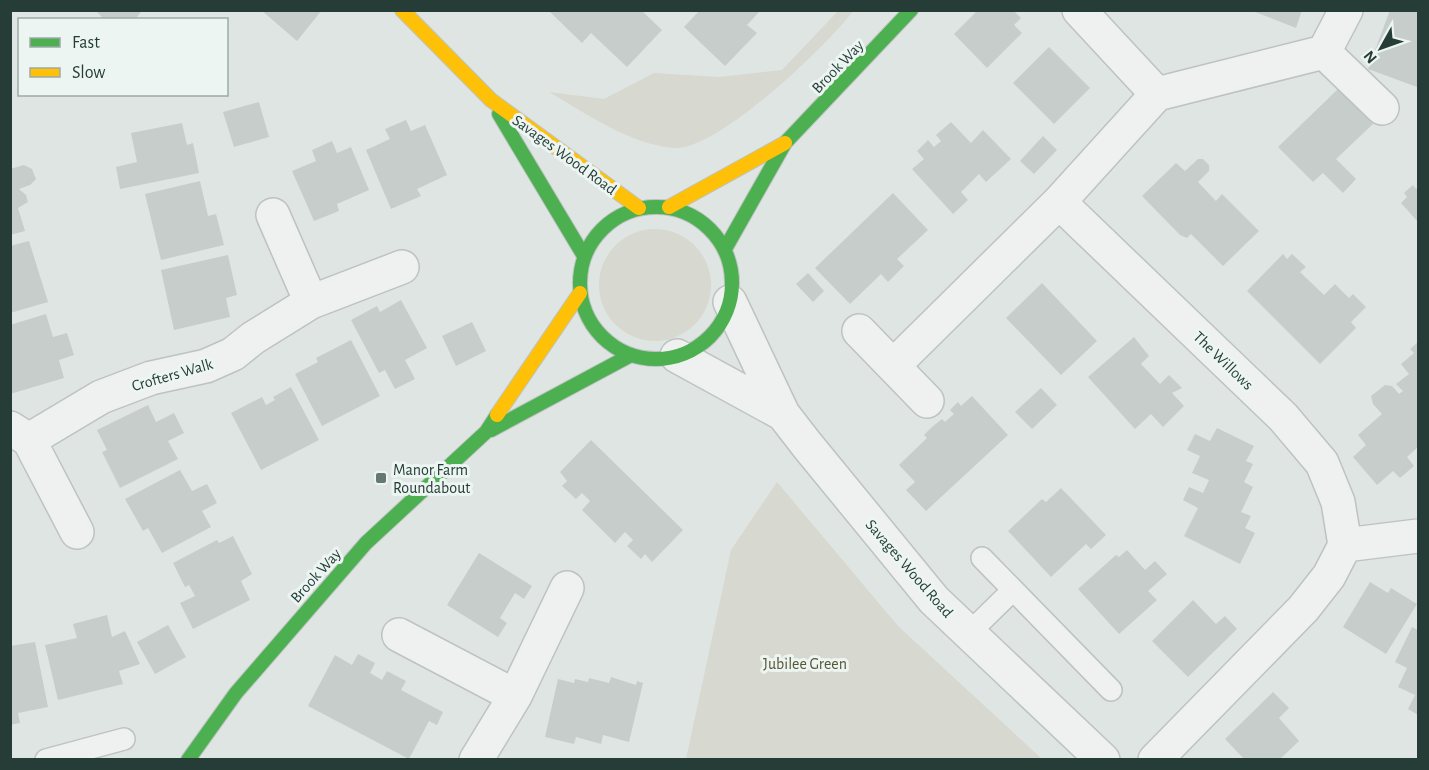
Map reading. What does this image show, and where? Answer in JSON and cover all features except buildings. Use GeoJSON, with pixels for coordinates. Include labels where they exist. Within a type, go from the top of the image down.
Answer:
{"type":"FeatureCollection","features":[{"type":"Feature","properties":{"kind":"street","name":"Savages Wood Road"},"geometry":{"type":"LineString","coordinates":[[402,10],[491,100],[639,208]]}},
{"type":"Feature","properties":{"kind":"street","name":"Brook Way"},"geometry":{"type":"LineString","coordinates":[[725,249],[785,143],[911,10]]}},
{"type":"Feature","properties":{"kind":"street"},"geometry":{"type":"LineString","coordinates":[[1079,10],[1157,94]]}},
{"type":"Feature","properties":{"kind":"street"},"geometry":{"type":"LineString","coordinates":[[894,365],[1059,202],[1157,94],[1324,52],[1346,10]]}},
{"type":"Feature","properties":{"kind":"street"},"geometry":{"type":"LineString","coordinates":[[1324,52],[1382,108]]}},
{"type":"Feature","properties":{"kind":"street","name":"Savages Wood Road"},"geometry":{"type":"LineString","coordinates":[[491,100],[584,256]]}},
{"type":"Feature","properties":{"kind":"street","name":"Brook Way"},"geometry":{"type":"LineString","coordinates":[[669,207],[785,143]]}},
{"type":"Feature","properties":{"kind":"street","name":"The Willows"},"geometry":{"type":"LineString","coordinates":[[1059,202],[1283,417],[1322,463],[1338,502],[1345,545]]}},
{"type":"Feature","properties":{"kind":"street"},"geometry":{"type":"LineString","coordinates":[[669,207],[692,215],[711,230],[725,249],[732,275],[730,302],[719,326],[701,345],[677,356],[654,359],[631,355],[607,340],[589,319],[580,293],[584,256],[597,234],[616,218],[639,208],[669,207]]}},
{"type":"Feature","properties":{"kind":"street"},"geometry":{"type":"LineString","coordinates":[[273,215],[311,302]]}},
{"type":"Feature","properties":{"kind":"street","name":"Crofters Walk"},"geometry":{"type":"LineString","coordinates":[[77,532],[20,434],[101,397],[151,378],[206,366],[233,354],[253,338],[311,302],[402,267]]}},
{"type":"Feature","properties":{"kind":"street","name":"Brook Way"},"geometry":{"type":"LineString","coordinates":[[188,759],[236,693],[366,543],[486,432],[580,293]]}},
{"type":"Feature","properties":{"kind":"street","name":"Savages Wood Road"},"geometry":{"type":"LineString","coordinates":[[730,302],[783,414],[934,600],[1103,759]]}},
{"type":"Feature","properties":{"kind":"street"},"geometry":{"type":"LineString","coordinates":[[860,330],[927,401]]}},
{"type":"Feature","properties":{"kind":"street","name":"Brook Way"},"geometry":{"type":"LineString","coordinates":[[486,432],[631,355]]}},
{"type":"Feature","properties":{"kind":"street","name":"Savages Wood Road"},"geometry":{"type":"LineString","coordinates":[[677,356],[783,414]]}},
{"type":"Feature","properties":{"kind":"street"},"geometry":{"type":"LineString","coordinates":[[1155,759],[1303,609],[1329,576],[1345,545],[1419,536]]}},
{"type":"Feature","properties":{"kind":"street"},"geometry":{"type":"LineString","coordinates":[[476,759],[515,696],[567,588]]}},
{"type":"Feature","properties":{"kind":"street"},"geometry":{"type":"LineString","coordinates":[[399,635],[515,696]]}},
{"type":"Feature","properties":{"kind":"lane"},"geometry":{"type":"LineString","coordinates":[[982,558],[1111,690]]}},
{"type":"Feature","properties":{"kind":"lane"},"geometry":{"type":"LineString","coordinates":[[969,633],[1013,590]]}},
{"type":"Feature","properties":{"kind":"lane"},"geometry":{"type":"LineString","coordinates":[[46,759],[124,739]]}},
{"type":"Feature","properties":{"kind":"green space"},"geometry":{"type":"Polygon","coordinates":[[[839,10],[853,11],[796,70],[743,115],[693,145],[674,148],[641,141],[609,127],[549,92],[604,99],[654,73],[719,77],[782,70],[839,10]]]}},
{"type":"Feature","properties":{"kind":"green space"},"geometry":{"type":"Polygon","coordinates":[[[655,229],[677,233],[695,245],[707,263],[711,285],[707,307],[695,325],[677,337],[655,341],[633,337],[615,325],[603,307],[599,285],[603,263],[615,245],[633,233],[655,229]]]}},
{"type":"Feature","properties":{"kind":"green space","name":"Jubilee Green"},"geometry":{"type":"Polygon","coordinates":[[[777,482],[898,626],[1042,759],[686,759],[731,550],[777,482]]]}},
{"type":"Feature","properties":{"kind":"traffic: fast"},"geometry":{"type":"LineString","coordinates":[[725,249],[785,143],[911,10]]}},
{"type":"Feature","properties":{"kind":"traffic: fast"},"geometry":{"type":"LineString","coordinates":[[499,114],[584,256]]}},
{"type":"Feature","properties":{"kind":"traffic: fast"},"geometry":{"type":"LineString","coordinates":[[656,207],[685,213],[698,220],[709,230],[719,241],[726,254],[732,283],[726,312],[719,325],[709,336],[698,346],[685,353],[656,359],[627,353],[614,346],[603,336],[593,325],[586,312],[580,283],[586,254],[593,241],[603,230],[614,220],[627,213],[656,207]]}},
{"type":"Feature","properties":{"kind":"traffic: fast"},"geometry":{"type":"LineString","coordinates":[[491,430],[631,355]]}},
{"type":"Feature","properties":{"kind":"traffic: fast"},"geometry":{"type":"LineString","coordinates":[[188,760],[236,693],[366,543],[486,432],[497,415]]}},
{"type":"Feature","properties":{"kind":"traffic: slow"},"geometry":{"type":"LineString","coordinates":[[402,10],[491,100],[639,208]]}},
{"type":"Feature","properties":{"kind":"traffic: slow"},"geometry":{"type":"LineString","coordinates":[[669,207],[785,143]]}},
{"type":"Feature","properties":{"kind":"traffic: slow"},"geometry":{"type":"LineString","coordinates":[[497,415],[580,293]]}},
{"type":"Feature","properties":{"kind":"place","name":"Manor Farm Roundabout"},"geometry":{"type":"Point","coordinates":[381,478]}}]}
